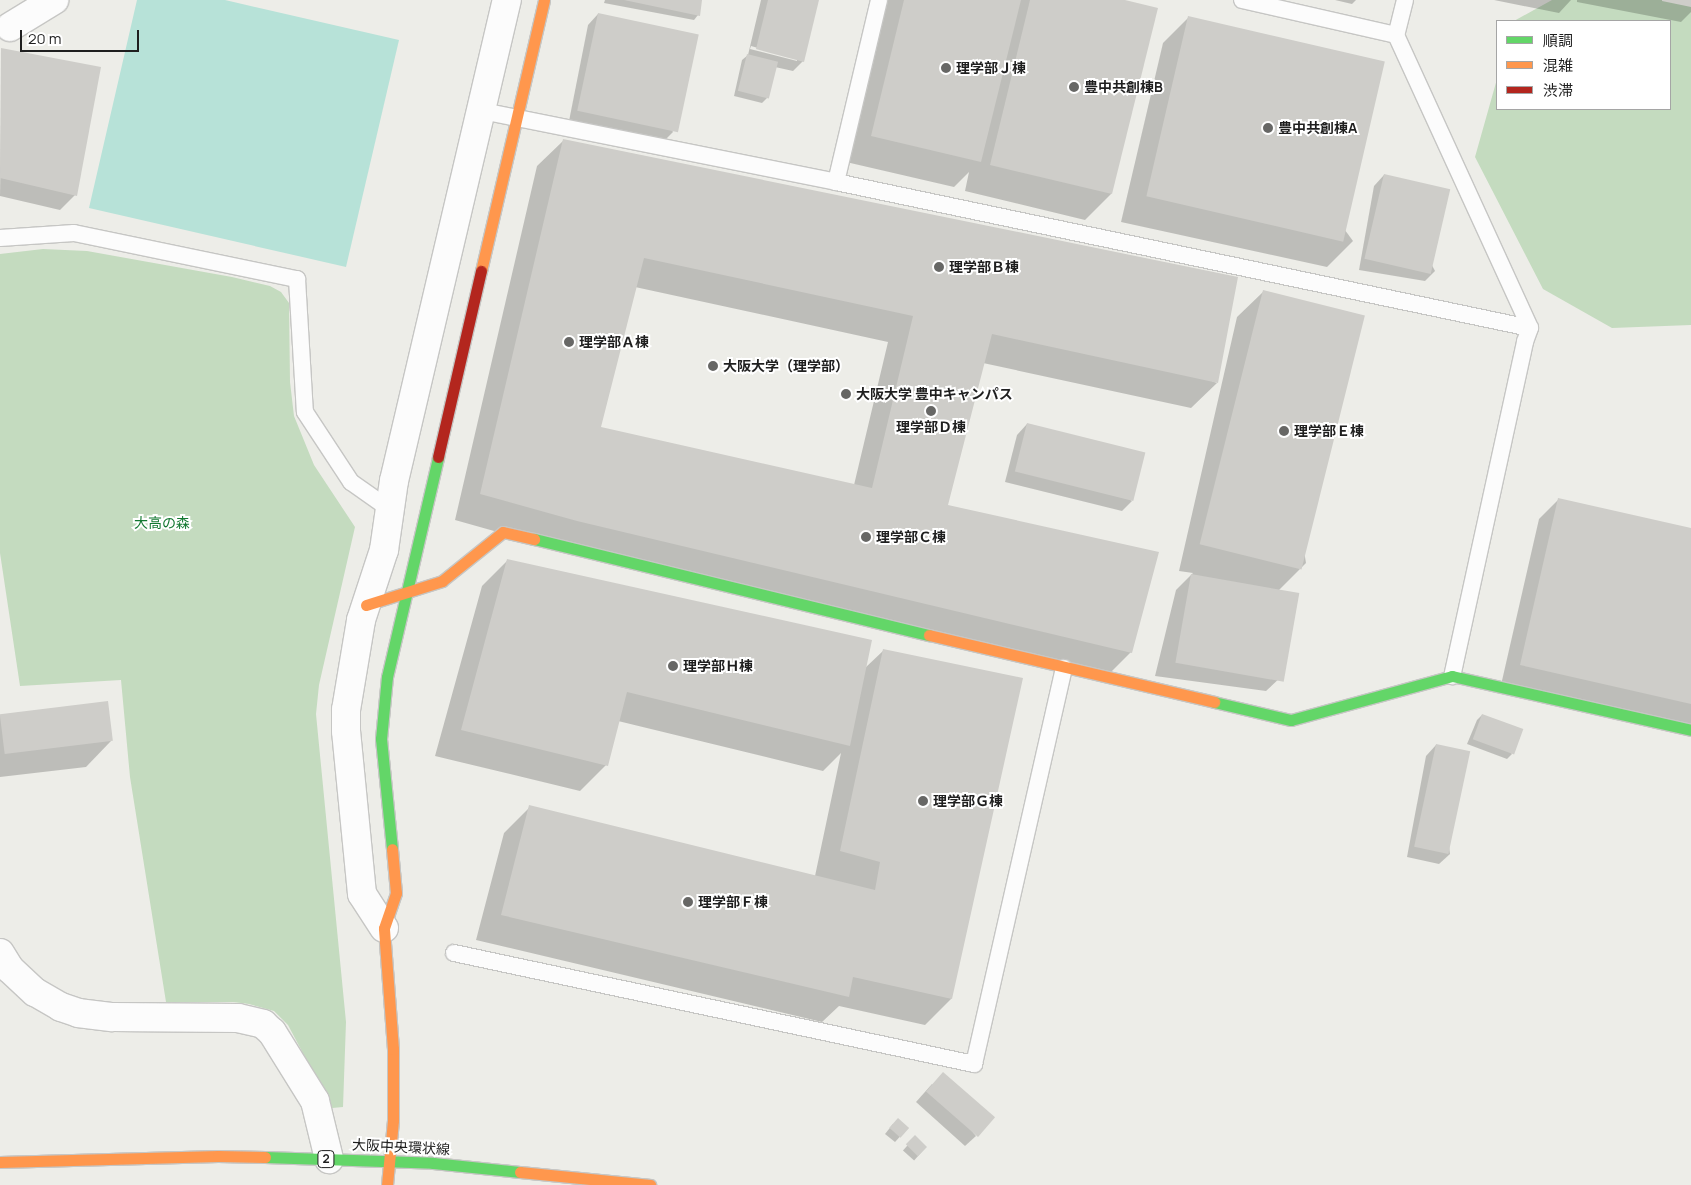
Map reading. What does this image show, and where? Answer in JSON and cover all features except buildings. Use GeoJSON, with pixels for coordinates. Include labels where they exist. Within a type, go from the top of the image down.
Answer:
{"type":"FeatureCollection","features":[{"type":"Feature","properties":{"kind":"street"},"geometry":{"type":"LineString","coordinates":[[10,27],[54,0]]}},
{"type":"Feature","properties":{"kind":"street"},"geometry":{"type":"LineString","coordinates":[[384,928],[362,894],[346,731],[346,710],[361,620],[384,550],[388,508],[507,0]]}},
{"type":"Feature","properties":{"kind":"street"},"geometry":{"type":"LineString","coordinates":[[387,1185],[393,1120],[393,1049],[384,928],[396,893],[381,739],[389,667],[544,0]]}},
{"type":"Feature","properties":{"kind":"street"},"geometry":{"type":"LineString","coordinates":[[366,605],[442,581],[503,532],[1064,668],[1290,720],[1452,676],[1691,730]]}},
{"type":"Feature","properties":{"kind":"street"},"geometry":{"type":"LineString","coordinates":[[0,953],[10,969],[35,992],[61,1007],[78,1013],[112,1018],[238,1018],[263,1024],[272,1032],[315,1101],[329,1159]]}},
{"type":"Feature","properties":{"kind":"street","name":"大阪中央環状線"},"geometry":{"type":"LineString","coordinates":[[0,1162],[218,1156],[389,1161],[433,1163],[650,1185]]}},
{"type":"Feature","properties":{"kind":"lane"},"geometry":{"type":"LineString","coordinates":[[836,182],[879,0]]}},
{"type":"Feature","properties":{"kind":"lane"},"geometry":{"type":"LineString","coordinates":[[1242,0],[1396,35]]}},
{"type":"Feature","properties":{"kind":"lane"},"geometry":{"type":"LineString","coordinates":[[1405,0],[1396,35],[1530,328],[1525,342],[1452,676]]}},
{"type":"Feature","properties":{"kind":"lane"},"geometry":{"type":"LineString","coordinates":[[482,111],[836,182],[1530,328]]}},
{"type":"Feature","properties":{"kind":"lane"},"geometry":{"type":"LineString","coordinates":[[0,238],[74,233],[297,279],[305,412],[351,482],[388,508]]}},
{"type":"Feature","properties":{"kind":"lane"},"geometry":{"type":"LineString","coordinates":[[454,953],[974,1064],[1064,668]]}},
{"type":"Feature","properties":{"kind":"green space"},"geometry":{"type":"Polygon","coordinates":[[[1552,0],[1691,0],[1691,325],[1612,328],[1543,289],[1475,157],[1496,83],[1496,110],[1671,110],[1671,20],[1516,20],[1552,0]]]}},
{"type":"Feature","properties":{"kind":"green space","name":"大高の森"},"geometry":{"type":"Polygon","coordinates":[[[43,249],[87,251],[232,277],[270,286],[281,292],[289,303],[290,382],[294,416],[314,465],[355,527],[319,685],[316,714],[346,1022],[343,1107],[332,1108],[288,1025],[274,1011],[233,1002],[166,1002],[130,777],[121,680],[20,686],[0,553],[0,254],[43,249]]]}},
{"type":"Feature","properties":{"kind":"shaded area"},"geometry":{"type":"Polygon","coordinates":[[[137,0],[225,0],[399,40],[346,267],[89,208],[137,0]]]}},
{"type":"Feature","properties":{"kind":"traffic: fast"},"geometry":{"type":"LineString","coordinates":[[392,849],[381,739],[387,677],[438,457]]}},
{"type":"Feature","properties":{"kind":"traffic: fast"},"geometry":{"type":"LineString","coordinates":[[534,539],[929,635]]}},
{"type":"Feature","properties":{"kind":"traffic: fast"},"geometry":{"type":"LineString","coordinates":[[1214,702],[1291,720],[1452,676],[1691,730]]}},
{"type":"Feature","properties":{"kind":"traffic: fast"},"geometry":{"type":"LineString","coordinates":[[265,1157],[433,1163],[520,1172]]}},
{"type":"Feature","properties":{"kind":"traffic: slow"},"geometry":{"type":"LineString","coordinates":[[481,271],[544,0]]}},
{"type":"Feature","properties":{"kind":"traffic: slow"},"geometry":{"type":"LineString","coordinates":[[366,605],[442,581],[503,532],[534,539]]}},
{"type":"Feature","properties":{"kind":"traffic: slow"},"geometry":{"type":"LineString","coordinates":[[929,635],[1214,702]]}},
{"type":"Feature","properties":{"kind":"traffic: slow"},"geometry":{"type":"LineString","coordinates":[[387,1185],[393,1120],[393,1049],[384,928],[396,893],[392,849]]}},
{"type":"Feature","properties":{"kind":"traffic: slow"},"geometry":{"type":"LineString","coordinates":[[0,1162],[218,1156],[265,1157]]}},
{"type":"Feature","properties":{"kind":"traffic: slow"},"geometry":{"type":"LineString","coordinates":[[520,1172],[650,1185]]}},
{"type":"Feature","properties":{"kind":"traffic: jam"},"geometry":{"type":"LineString","coordinates":[[438,457],[481,271]]}},
{"type":"Feature","properties":{"kind":"place","name":"理学部Ｊ棟"},"geometry":{"type":"Point","coordinates":[946,68]}},
{"type":"Feature","properties":{"kind":"place","name":"豊中共創棟B"},"geometry":{"type":"Point","coordinates":[1074,87]}},
{"type":"Feature","properties":{"kind":"place","name":"豊中共創棟A"},"geometry":{"type":"Point","coordinates":[1268,128]}},
{"type":"Feature","properties":{"kind":"place","name":"理学部Ｂ棟"},"geometry":{"type":"Point","coordinates":[939,267]}},
{"type":"Feature","properties":{"kind":"place","name":"理学部Ａ棟"},"geometry":{"type":"Point","coordinates":[569,342]}},
{"type":"Feature","properties":{"kind":"place","name":"大阪大学（理学部）"},"geometry":{"type":"Point","coordinates":[713,366]}},
{"type":"Feature","properties":{"kind":"place","name":"大阪大学 豊中キャンパス"},"geometry":{"type":"Point","coordinates":[846,394]}},
{"type":"Feature","properties":{"kind":"place","name":"理学部Ｄ棟"},"geometry":{"type":"Point","coordinates":[931,411]}},
{"type":"Feature","properties":{"kind":"place","name":"理学部Ｅ棟"},"geometry":{"type":"Point","coordinates":[1284,431]}},
{"type":"Feature","properties":{"kind":"place","name":"理学部Ｃ棟"},"geometry":{"type":"Point","coordinates":[866,537]}},
{"type":"Feature","properties":{"kind":"place","name":"理学部Ｈ棟"},"geometry":{"type":"Point","coordinates":[673,666]}},
{"type":"Feature","properties":{"kind":"place","name":"理学部Ｇ棟"},"geometry":{"type":"Point","coordinates":[923,801]}},
{"type":"Feature","properties":{"kind":"place","name":"理学部Ｆ棟"},"geometry":{"type":"Point","coordinates":[688,902]}}]}
